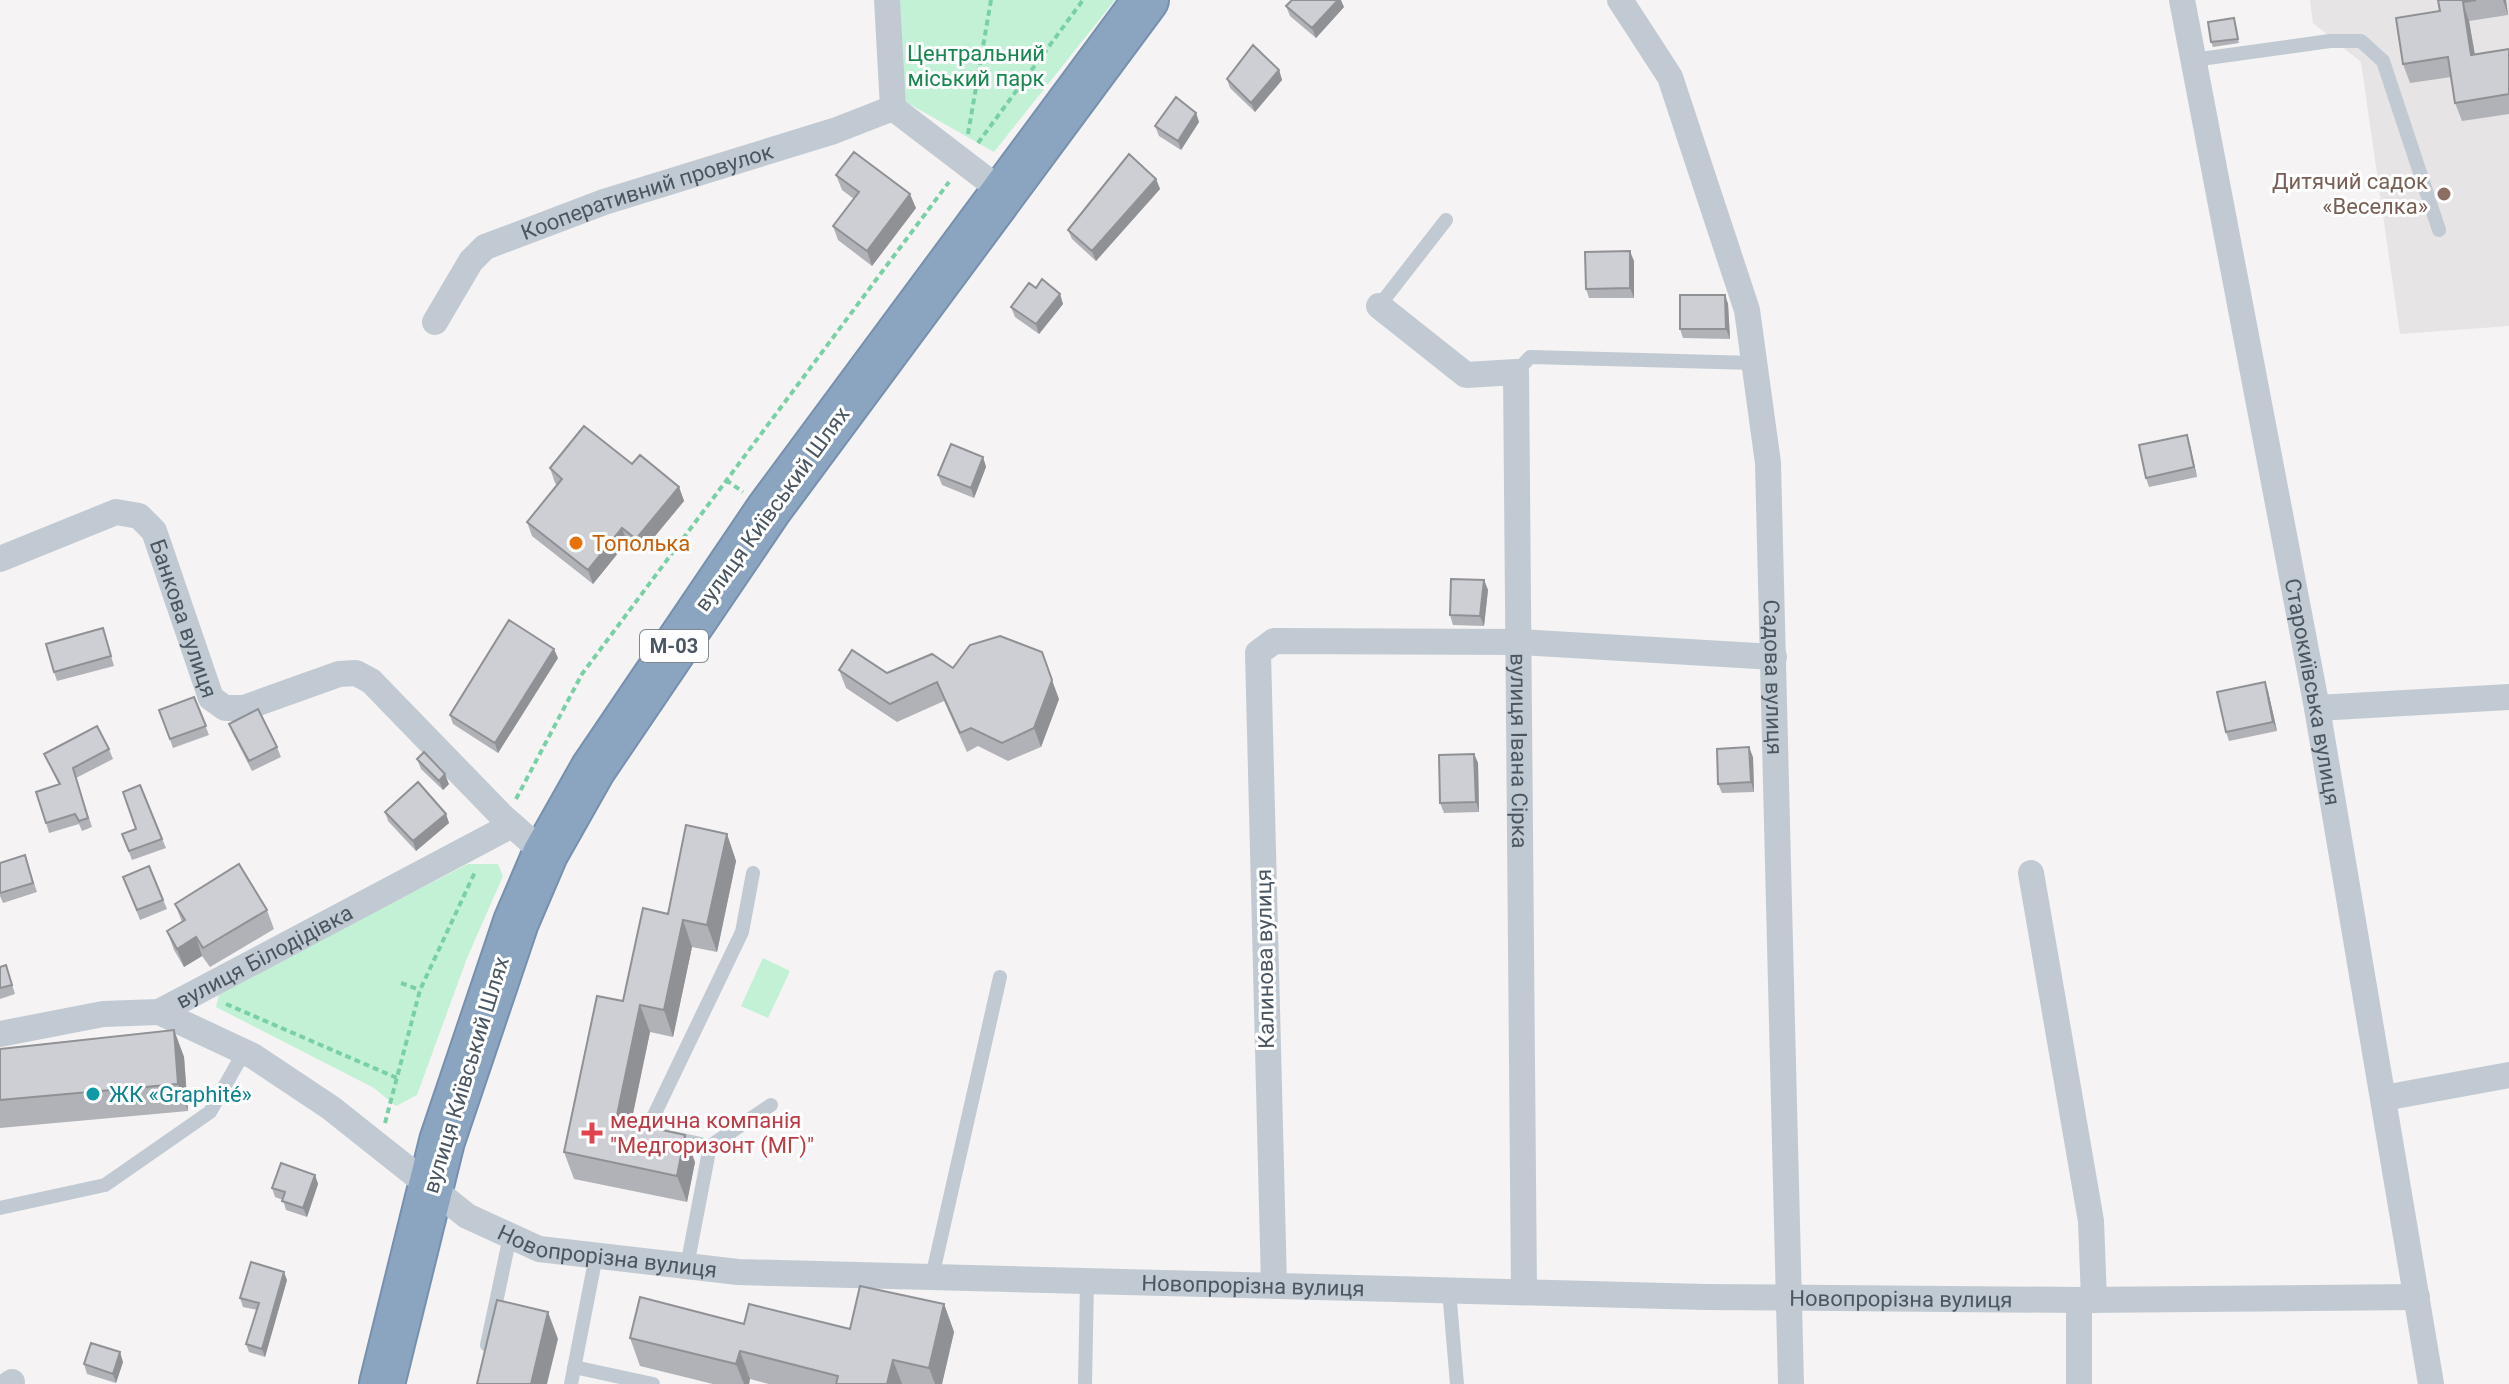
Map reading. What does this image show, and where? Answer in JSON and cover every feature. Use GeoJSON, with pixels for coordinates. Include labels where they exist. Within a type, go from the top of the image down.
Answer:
{"type":"FeatureCollection","features":[{"type":"Feature","properties":{"kind":"highway","name":"вулиця Київський Шлях"},"geometry":{"type":"LineString","coordinates":[[382,1384],[430,1187],[470,1049],[516,922],[545,854],[593,769],[769,509],[1146,0]]}},
{"type":"Feature","properties":{"kind":"street"},"geometry":{"type":"LineString","coordinates":[[887,0],[893,108],[995,186],[1000,201]]}},
{"type":"Feature","properties":{"kind":"street","name":"Садова вулиця"},"geometry":{"type":"LineString","coordinates":[[1621,0],[1670,77],[1747,310],[1768,463],[1791,1384]]}},
{"type":"Feature","properties":{"kind":"street","name":"Старокиївська вулиця"},"geometry":{"type":"LineString","coordinates":[[2182,0],[2317,708],[2431,1384]]}},
{"type":"Feature","properties":{"kind":"street","name":"Кооперативний провулок"},"geometry":{"type":"LineString","coordinates":[[435,322],[471,261],[485,247],[604,202],[834,131],[893,108]]}},
{"type":"Feature","properties":{"kind":"street"},"geometry":{"type":"LineString","coordinates":[[1379,306],[1466,375],[1516,372]]}},
{"type":"Feature","properties":{"kind":"street","name":"вулиця Івана Сірка"},"geometry":{"type":"LineString","coordinates":[[1516,372],[1524,1292]]}},
{"type":"Feature","properties":{"kind":"street","name":"Банкова вулиця"},"geometry":{"type":"LineString","coordinates":[[0,559],[116,512],[139,516],[154,531],[211,698],[225,708],[244,708],[339,674],[356,673],[371,681],[502,825],[545,854]]}},
{"type":"Feature","properties":{"kind":"street","name":"Калинова вулиця"},"geometry":{"type":"LineString","coordinates":[[1274,1285],[1258,653],[1274,641],[1518,642]]}},
{"type":"Feature","properties":{"kind":"street"},"geometry":{"type":"LineString","coordinates":[[1518,642],[1774,657]]}},
{"type":"Feature","properties":{"kind":"street"},"geometry":{"type":"LineString","coordinates":[[2317,708],[2509,697]]}},
{"type":"Feature","properties":{"kind":"street","name":"вулиця Білодідівка"},"geometry":{"type":"LineString","coordinates":[[0,1034],[103,1014],[159,1012],[502,825]]}},
{"type":"Feature","properties":{"kind":"street"},"geometry":{"type":"LineString","coordinates":[[2031,873],[2091,1221],[2079,1384]]}},
{"type":"Feature","properties":{"kind":"street","name":"Новопрорізна вулиця"},"geometry":{"type":"LineString","coordinates":[[159,1012],[244,1052],[331,1108],[467,1216],[539,1249],[738,1272],[1087,1281],[1524,1292],[2086,1300],[2417,1297]]}},
{"type":"Feature","properties":{"kind":"street"},"geometry":{"type":"LineString","coordinates":[[2384,1098],[2509,1075]]}},
{"type":"Feature","properties":{"kind":"lane"},"geometry":{"type":"LineString","coordinates":[[2193,60],[2330,41],[2361,41],[2383,61],[2439,230]]}},
{"type":"Feature","properties":{"kind":"lane"},"geometry":{"type":"LineString","coordinates":[[1379,306],[1446,220]]}},
{"type":"Feature","properties":{"kind":"lane"},"geometry":{"type":"LineString","coordinates":[[1516,372],[1530,357],[1755,363]]}},
{"type":"Feature","properties":{"kind":"lane"},"geometry":{"type":"LineString","coordinates":[[710,1146],[646,1132],[742,932],[753,873]]}},
{"type":"Feature","properties":{"kind":"lane"},"geometry":{"type":"LineString","coordinates":[[932,1277],[1000,977]]}},
{"type":"Feature","properties":{"kind":"lane"},"geometry":{"type":"LineString","coordinates":[[0,1208],[105,1185],[210,1112],[244,1052]]}},
{"type":"Feature","properties":{"kind":"lane"},"geometry":{"type":"LineString","coordinates":[[687,1266],[710,1146],[771,1105]]}},
{"type":"Feature","properties":{"kind":"lane"},"geometry":{"type":"LineString","coordinates":[[485,1354],[510,1236]]}},
{"type":"Feature","properties":{"kind":"lane"},"geometry":{"type":"LineString","coordinates":[[571,1384],[596,1256]]}},
{"type":"Feature","properties":{"kind":"lane"},"geometry":{"type":"LineString","coordinates":[[1085,1384],[1087,1281]]}},
{"type":"Feature","properties":{"kind":"lane"},"geometry":{"type":"LineString","coordinates":[[1449,1290],[1457,1384]]}},
{"type":"Feature","properties":{"kind":"lane"},"geometry":{"type":"LineString","coordinates":[[574,1367],[653,1384]]}},
{"type":"Feature","properties":{"kind":"path"},"geometry":{"type":"LineString","coordinates":[[963,164],[991,0]]}},
{"type":"Feature","properties":{"kind":"path"},"geometry":{"type":"LineString","coordinates":[[379,1146],[420,990],[582,674],[1083,0]]}},
{"type":"Feature","properties":{"kind":"path"},"geometry":{"type":"LineString","coordinates":[[401,983],[420,990]]}},
{"type":"Feature","properties":{"kind":"path"},"geometry":{"type":"LineString","coordinates":[[223,1003],[397,1078]]}},
{"type":"Feature","properties":{"kind":"shaded area","name":"Дитячий садок «Веселка»"},"geometry":{"type":"Polygon","coordinates":[[[2310,0],[2509,0],[2509,326],[2400,334],[2361,62],[2313,23],[2310,0]]]}},
{"type":"Feature","properties":{"kind":"green space","name":"Центральний міський парк"},"geometry":{"type":"Polygon","coordinates":[[[898,0],[1115,0],[994,152],[904,101],[898,0]]]}},
{"type":"Feature","properties":{"kind":"green space"},"geometry":{"type":"Polygon","coordinates":[[[468,864],[498,864],[503,876],[467,958],[417,1095],[396,1106],[374,1088],[216,1007],[220,991],[468,864]]]}},
{"type":"Feature","properties":{"kind":"green space"},"geometry":{"type":"Polygon","coordinates":[[[763,958],[790,971],[768,1018],[741,1006],[763,958]]]}},
{"type":"Feature","properties":{"kind":"building"},"geometry":{"type":"Polygon","coordinates":[[[1292,0],[1338,0],[1312,28],[1286,6],[1292,0]]]}},
{"type":"Feature","properties":{"kind":"building"},"geometry":{"type":"Polygon","coordinates":[[[2438,0],[2476,0],[2463,2],[2471,55],[2509,49],[2509,94],[2455,103],[2448,57],[2403,64],[2396,18],[2440,11],[2438,0]]]}},
{"type":"Feature","properties":{"kind":"building"},"geometry":{"type":"Polygon","coordinates":[[[2234,18],[2238,39],[2211,42],[2208,22],[2234,18]]]}},
{"type":"Feature","properties":{"kind":"building"},"geometry":{"type":"Polygon","coordinates":[[[1253,45],[1279,70],[1251,103],[1227,79],[1253,45]]]}},
{"type":"Feature","properties":{"kind":"building"},"geometry":{"type":"Polygon","coordinates":[[[1176,97],[1196,113],[1178,141],[1155,126],[1176,97]]]}},
{"type":"Feature","properties":{"kind":"building"},"geometry":{"type":"Polygon","coordinates":[[[854,152],[910,194],[867,251],[833,226],[859,192],[836,175],[854,152]]]}},
{"type":"Feature","properties":{"kind":"building"},"geometry":{"type":"Polygon","coordinates":[[[1129,154],[1156,179],[1092,251],[1068,230],[1129,154]]]}},
{"type":"Feature","properties":{"kind":"building"},"geometry":{"type":"Polygon","coordinates":[[[1630,251],[1630,288],[1586,289],[1585,252],[1630,251]]]}},
{"type":"Feature","properties":{"kind":"building"},"geometry":{"type":"Polygon","coordinates":[[[1042,279],[1060,294],[1036,324],[1011,307],[1029,283],[1036,288],[1042,279]]]}},
{"type":"Feature","properties":{"kind":"building"},"geometry":{"type":"Polygon","coordinates":[[[1680,295],[1725,295],[1726,329],[1680,329],[1680,295]]]}},
{"type":"Feature","properties":{"kind":"building"},"geometry":{"type":"Polygon","coordinates":[[[584,426],[632,464],[640,455],[679,487],[636,539],[622,528],[588,570],[527,522],[562,479],[550,468],[584,426]]]}},
{"type":"Feature","properties":{"kind":"building"},"geometry":{"type":"Polygon","coordinates":[[[2187,435],[2194,467],[2146,478],[2139,445],[2187,435]]]}},
{"type":"Feature","properties":{"kind":"building"},"geometry":{"type":"Polygon","coordinates":[[[951,444],[983,457],[971,488],[938,475],[951,444]]]}},
{"type":"Feature","properties":{"kind":"building"},"geometry":{"type":"Polygon","coordinates":[[[1451,579],[1484,580],[1480,616],[1450,615],[1451,579]]]}},
{"type":"Feature","properties":{"kind":"building"},"geometry":{"type":"Polygon","coordinates":[[[509,620],[554,649],[495,743],[450,715],[509,620]]]}},
{"type":"Feature","properties":{"kind":"building"},"geometry":{"type":"Polygon","coordinates":[[[103,628],[111,656],[54,672],[46,644],[103,628]]]}},
{"type":"Feature","properties":{"kind":"building"},"geometry":{"type":"Polygon","coordinates":[[[1000,636],[1042,652],[1052,680],[1034,728],[1002,743],[971,728],[960,733],[937,682],[890,704],[839,670],[852,650],[887,673],[932,654],[953,668],[970,645],[1000,636]]]}},
{"type":"Feature","properties":{"kind":"building"},"geometry":{"type":"Polygon","coordinates":[[[2265,682],[2273,722],[2226,732],[2217,692],[2265,682]]]}},
{"type":"Feature","properties":{"kind":"building"},"geometry":{"type":"Polygon","coordinates":[[[194,697],[206,726],[170,739],[159,710],[194,697]]]}},
{"type":"Feature","properties":{"kind":"building"},"geometry":{"type":"Polygon","coordinates":[[[258,709],[277,747],[249,761],[229,724],[258,709]]]}},
{"type":"Feature","properties":{"kind":"building"},"geometry":{"type":"Polygon","coordinates":[[[97,726],[109,749],[73,768],[88,818],[79,821],[75,814],[46,823],[36,792],[60,784],[44,754],[97,726]]]}},
{"type":"Feature","properties":{"kind":"building"},"geometry":{"type":"Polygon","coordinates":[[[1749,747],[1751,782],[1718,784],[1717,749],[1749,747]]]}},
{"type":"Feature","properties":{"kind":"building"},"geometry":{"type":"Polygon","coordinates":[[[424,752],[445,774],[439,781],[417,759],[424,752]]]}},
{"type":"Feature","properties":{"kind":"building"},"geometry":{"type":"Polygon","coordinates":[[[1474,754],[1476,802],[1440,803],[1439,755],[1474,754]]]}},
{"type":"Feature","properties":{"kind":"building"},"geometry":{"type":"Polygon","coordinates":[[[418,782],[446,814],[413,841],[385,812],[418,782]]]}},
{"type":"Feature","properties":{"kind":"building"},"geometry":{"type":"Polygon","coordinates":[[[140,785],[162,839],[129,851],[122,834],[136,829],[123,792],[140,785]]]}},
{"type":"Feature","properties":{"kind":"building"},"geometry":{"type":"Polygon","coordinates":[[[686,825],[727,834],[707,925],[683,920],[664,1010],[640,1005],[616,1120],[685,1135],[677,1176],[564,1152],[597,996],[623,1001],[643,908],[668,914],[686,825]]]}},
{"type":"Feature","properties":{"kind":"building"},"geometry":{"type":"Polygon","coordinates":[[[25,855],[33,883],[0,893],[0,863],[25,855]]]}},
{"type":"Feature","properties":{"kind":"building"},"geometry":{"type":"Polygon","coordinates":[[[239,864],[267,910],[203,948],[196,937],[177,949],[167,931],[185,920],[175,904],[239,864]]]}},
{"type":"Feature","properties":{"kind":"building"},"geometry":{"type":"Polygon","coordinates":[[[149,866],[163,900],[137,910],[123,877],[149,866]]]}},
{"type":"Feature","properties":{"kind":"building"},"geometry":{"type":"Polygon","coordinates":[[[6,965],[12,985],[0,988],[0,967],[6,965]]]}},
{"type":"Feature","properties":{"kind":"building"},"geometry":{"type":"Polygon","coordinates":[[[174,1030],[178,1084],[0,1100],[0,1049],[174,1030]]]}},
{"type":"Feature","properties":{"kind":"building"},"geometry":{"type":"Polygon","coordinates":[[[281,1163],[315,1175],[303,1208],[282,1201],[285,1192],[272,1188],[281,1163]]]}},
{"type":"Feature","properties":{"kind":"building"},"geometry":{"type":"Polygon","coordinates":[[[251,1262],[284,1272],[262,1349],[246,1344],[259,1303],[240,1298],[251,1262]]]}},
{"type":"Feature","properties":{"kind":"building"},"geometry":{"type":"Polygon","coordinates":[[[860,1286],[944,1304],[929,1368],[893,1360],[887,1384],[836,1384],[838,1376],[740,1351],[736,1364],[630,1338],[640,1297],[744,1324],[749,1304],[850,1329],[860,1286]]]}},
{"type":"Feature","properties":{"kind":"building"},"geometry":{"type":"Polygon","coordinates":[[[497,1300],[548,1312],[531,1384],[477,1384],[497,1300]]]}},
{"type":"Feature","properties":{"kind":"building"},"geometry":{"type":"Polygon","coordinates":[[[91,1343],[120,1352],[113,1374],[84,1364],[91,1343]]]}},
{"type":"Feature","properties":{"kind":"place","name":"Дитячий садок «Веселка»"},"geometry":{"type":"Point","coordinates":[2444,194]}},
{"type":"Feature","properties":{"kind":"place","name":"Тополька"},"geometry":{"type":"Point","coordinates":[576,543]}},
{"type":"Feature","properties":{"kind":"place","name":"ЖК «Graphité»"},"geometry":{"type":"Point","coordinates":[93,1094]}},
{"type":"Feature","properties":{"kind":"place","name":"медична компанія \"Медгоризонт (МГ)\""},"geometry":{"type":"Point","coordinates":[592,1133]}}]}
